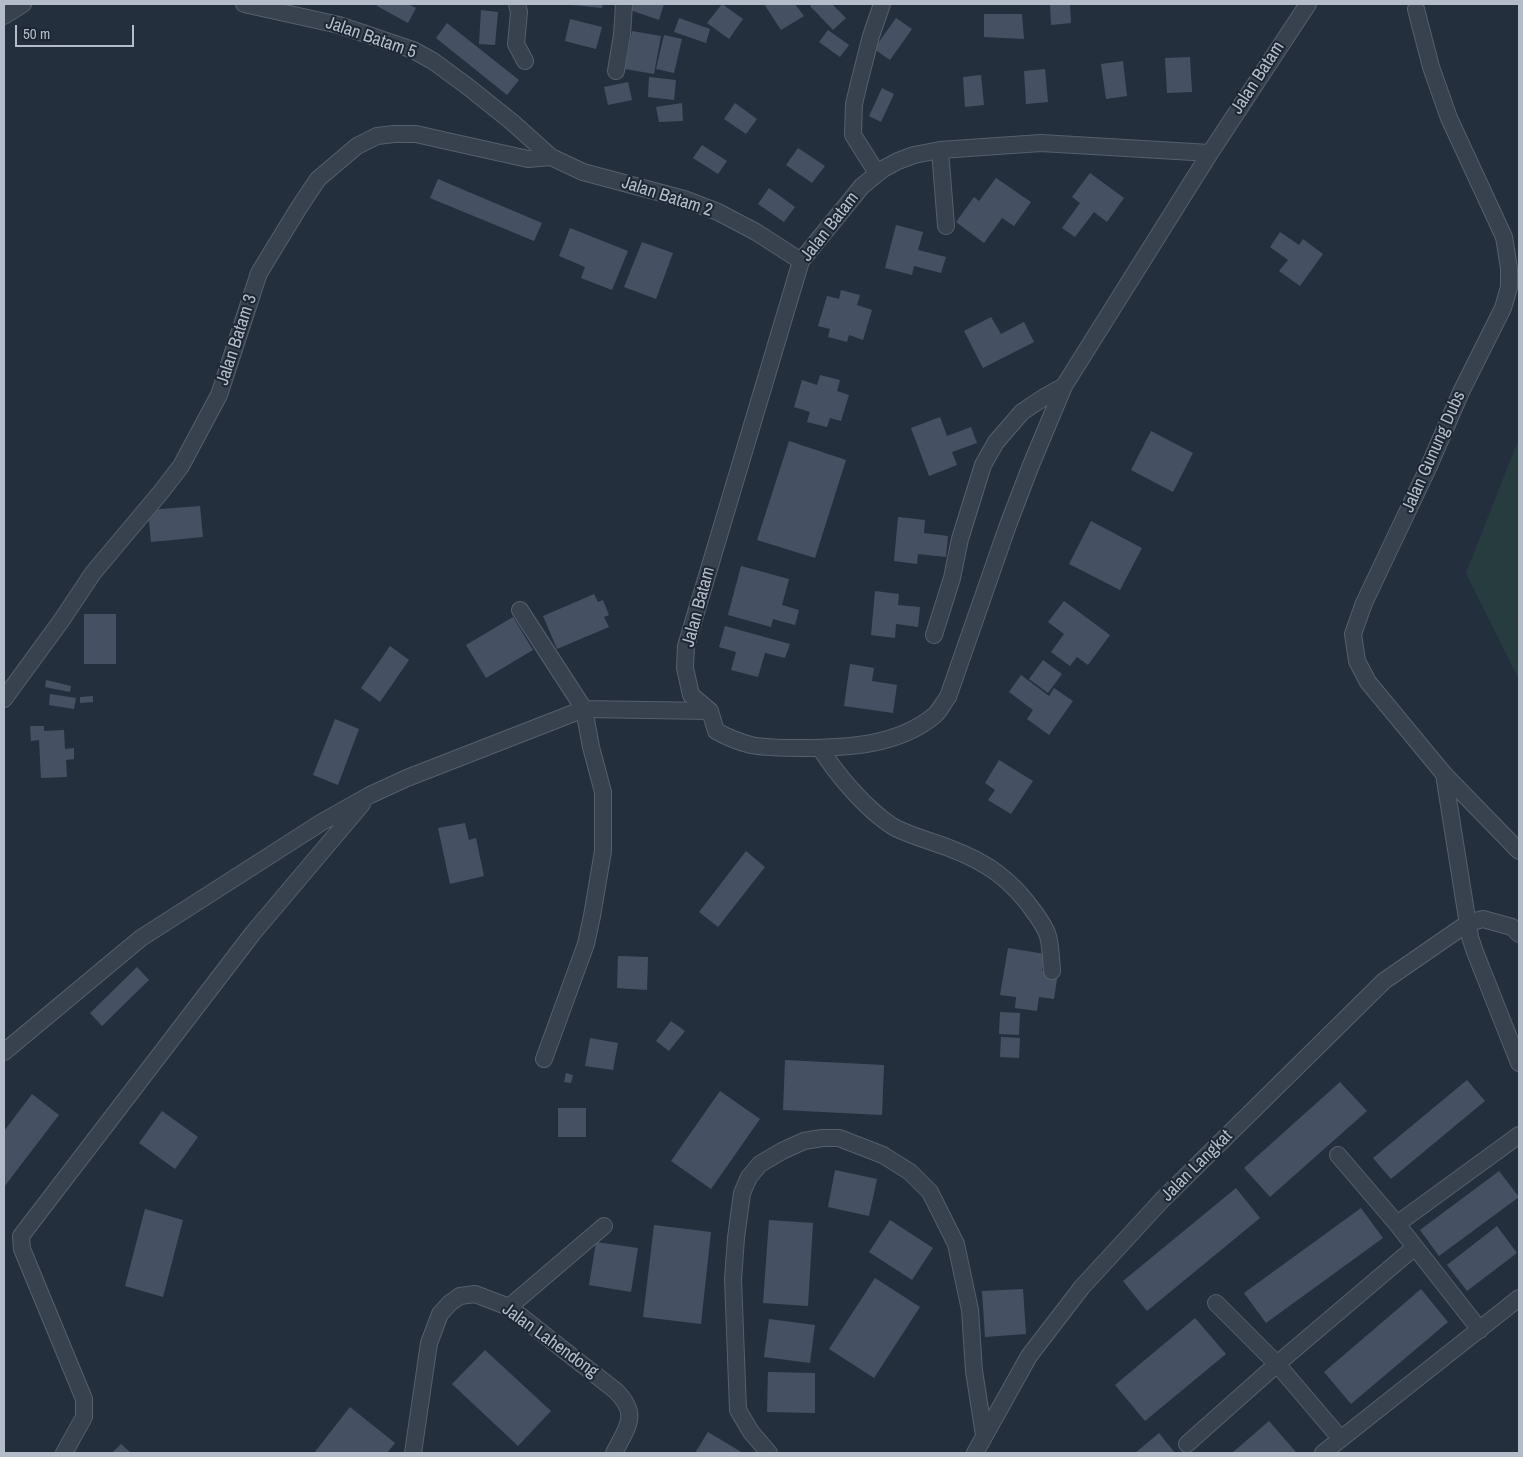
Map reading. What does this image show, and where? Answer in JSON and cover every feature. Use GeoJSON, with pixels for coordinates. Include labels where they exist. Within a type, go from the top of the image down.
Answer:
{"type":"FeatureCollection","features":[{"type":"Feature","properties":{"kind":"street"},"geometry":{"type":"LineString","coordinates":[[4,16],[23,4]]}},
{"type":"Feature","properties":{"kind":"street","name":"Jalan Batam 5"},"geometry":{"type":"LineString","coordinates":[[244,4],[339,25],[412,50],[434,61],[468,86],[531,139]]}},
{"type":"Feature","properties":{"kind":"street"},"geometry":{"type":"LineString","coordinates":[[517,4],[520,12],[516,44],[525,61]]}},
{"type":"Feature","properties":{"kind":"street"},"geometry":{"type":"LineString","coordinates":[[616,71],[622,35],[624,4]]}},
{"type":"Feature","properties":{"kind":"street"},"geometry":{"type":"LineString","coordinates":[[878,173],[853,135],[854,104],[871,36],[882,4]]}},
{"type":"Feature","properties":{"kind":"street","name":"Jalan Batam"},"geometry":{"type":"LineString","coordinates":[[1210,153],[1042,143],[940,150],[914,155],[898,161],[878,173],[862,186],[801,261],[686,646],[685,668],[691,695],[710,711],[716,731],[731,739],[752,745],[784,748],[855,746],[891,738],[913,729],[936,714],[948,697],[1008,524],[1064,386],[1210,153],[1308,4]]}},
{"type":"Feature","properties":{"kind":"street","name":"Jalan Gunung Dubs"},"geometry":{"type":"LineString","coordinates":[[1413,6],[1431,67],[1450,118],[1504,237],[1509,268],[1509,288],[1503,308],[1461,392],[1429,466],[1364,603],[1352,634],[1357,661],[1368,682],[1444,774],[1519,850]]}},
{"type":"Feature","properties":{"kind":"street","name":"Jalan Batam 3"},"geometry":{"type":"LineString","coordinates":[[4,699],[61,621],[93,573],[162,492],[181,466],[219,395],[259,273],[318,179],[357,146],[378,136],[394,134],[416,134],[528,159],[550,157]]}},
{"type":"Feature","properties":{"kind":"street","name":"Jalan Batam 2"},"geometry":{"type":"LineString","coordinates":[[531,139],[550,157],[583,172],[684,199],[718,212],[756,232],[801,261]]}},
{"type":"Feature","properties":{"kind":"street"},"geometry":{"type":"LineString","coordinates":[[940,150],[946,226]]}},
{"type":"Feature","properties":{"kind":"street"},"geometry":{"type":"LineString","coordinates":[[934,635],[952,578],[960,539],[983,465],[996,442],[1022,412],[1064,386]]}},
{"type":"Feature","properties":{"kind":"street"},"geometry":{"type":"LineString","coordinates":[[520,610],[584,709],[591,747],[604,792],[603,851],[586,944],[544,1059]]}},
{"type":"Feature","properties":{"kind":"street"},"geometry":{"type":"LineString","coordinates":[[4,1052],[142,938],[322,822],[370,795],[407,778],[584,709],[710,711]]}},
{"type":"Feature","properties":{"kind":"street"},"geometry":{"type":"LineString","coordinates":[[820,748],[832,767],[870,808],[893,826],[988,865],[1007,880],[1023,896],[1048,936],[1052,970]]}},
{"type":"Feature","properties":{"kind":"street"},"geometry":{"type":"LineString","coordinates":[[1444,774],[1468,923],[1475,952],[1519,1064]]}},
{"type":"Feature","properties":{"kind":"street"},"geometry":{"type":"LineString","coordinates":[[64,1453],[84,1417],[84,1399],[22,1249],[21,1236],[252,933],[370,795]]}},
{"type":"Feature","properties":{"kind":"street"},"geometry":{"type":"LineString","coordinates":[[1468,923],[1483,919],[1512,927],[1519,934]]}},
{"type":"Feature","properties":{"kind":"street","name":"Jalan Langkat"},"geometry":{"type":"LineString","coordinates":[[975,1453],[1029,1356],[1082,1287],[1162,1200],[1384,981],[1468,923]]}},
{"type":"Feature","properties":{"kind":"street"},"geometry":{"type":"LineString","coordinates":[[1397,1224],[1519,1135]]}},
{"type":"Feature","properties":{"kind":"street"},"geometry":{"type":"LineString","coordinates":[[769,1453],[750,1432],[738,1410],[733,1280],[742,1193],[749,1177],[760,1164],[804,1141],[822,1138],[839,1138],[883,1154],[910,1172],[930,1192],[956,1244],[970,1310],[974,1371],[984,1435]]}},
{"type":"Feature","properties":{"kind":"street"},"geometry":{"type":"LineString","coordinates":[[1338,1155],[1397,1224],[1480,1330]]}},
{"type":"Feature","properties":{"kind":"street"},"geometry":{"type":"LineString","coordinates":[[510,1307],[604,1226]]}},
{"type":"Feature","properties":{"kind":"street"},"geometry":{"type":"LineString","coordinates":[[1187,1444],[1277,1364],[1415,1247]]}},
{"type":"Feature","properties":{"kind":"street","name":"Jalan Lahendong"},"geometry":{"type":"LineString","coordinates":[[414,1453],[429,1343],[440,1314],[460,1296],[475,1294],[510,1307],[616,1391],[629,1406],[630,1422],[614,1453]]}},
{"type":"Feature","properties":{"kind":"street"},"geometry":{"type":"LineString","coordinates":[[1323,1453],[1519,1298]]}},
{"type":"Feature","properties":{"kind":"street"},"geometry":{"type":"LineString","coordinates":[[1216,1303],[1277,1364],[1340,1438]]}},
{"type":"Feature","properties":{"kind":"green space"},"geometry":{"type":"Polygon","coordinates":[[[1519,438],[1519,680],[1466,573],[1519,438]]]}},
{"type":"Feature","properties":{"kind":"building"},"geometry":{"type":"Polygon","coordinates":[[[378,4],[408,4],[416,8],[408,23],[377,6],[378,4]]]}},
{"type":"Feature","properties":{"kind":"building"},"geometry":{"type":"Polygon","coordinates":[[[572,4],[603,4],[602,8],[572,4]]]}},
{"type":"Feature","properties":{"kind":"building"},"geometry":{"type":"Polygon","coordinates":[[[633,4],[664,4],[659,20],[630,10],[633,4]]]}},
{"type":"Feature","properties":{"kind":"building"},"geometry":{"type":"Polygon","coordinates":[[[722,4],[743,19],[729,39],[707,23],[722,4]]]}},
{"type":"Feature","properties":{"kind":"building"},"geometry":{"type":"Polygon","coordinates":[[[764,4],[795,4],[804,16],[781,30],[764,4]]]}},
{"type":"Feature","properties":{"kind":"building"},"geometry":{"type":"Polygon","coordinates":[[[812,4],[832,4],[846,18],[833,30],[810,6],[812,4]]]}},
{"type":"Feature","properties":{"kind":"building"},"geometry":{"type":"Polygon","coordinates":[[[1050,4],[1070,4],[1071,23],[1051,25],[1050,4]]]}},
{"type":"Feature","properties":{"kind":"building"},"geometry":{"type":"Polygon","coordinates":[[[481,10],[498,12],[495,45],[479,44],[481,10]]]}},
{"type":"Feature","properties":{"kind":"building"},"geometry":{"type":"Polygon","coordinates":[[[984,14],[1022,14],[1024,39],[984,37],[984,14]]]}},
{"type":"Feature","properties":{"kind":"building"},"geometry":{"type":"Polygon","coordinates":[[[679,18],[710,29],[706,43],[674,32],[679,18]]]}},
{"type":"Feature","properties":{"kind":"building"},"geometry":{"type":"Polygon","coordinates":[[[896,18],[912,29],[890,60],[874,49],[896,18]]]}},
{"type":"Feature","properties":{"kind":"building"},"geometry":{"type":"Polygon","coordinates":[[[570,19],[602,27],[596,49],[565,41],[570,19]]]}},
{"type":"Feature","properties":{"kind":"building"},"geometry":{"type":"Polygon","coordinates":[[[447,23],[519,80],[507,95],[436,38],[447,23]]]}},
{"type":"Feature","properties":{"kind":"building"},"geometry":{"type":"Polygon","coordinates":[[[828,30],[849,45],[840,57],[819,42],[828,30]]]}},
{"type":"Feature","properties":{"kind":"building"},"geometry":{"type":"Polygon","coordinates":[[[632,31],[661,36],[654,74],[625,69],[632,31]]]}},
{"type":"Feature","properties":{"kind":"building"},"geometry":{"type":"Polygon","coordinates":[[[664,35],[682,39],[674,73],[656,69],[664,35]]]}},
{"type":"Feature","properties":{"kind":"building"},"geometry":{"type":"Polygon","coordinates":[[[1190,57],[1192,92],[1167,93],[1165,58],[1190,57]]]}},
{"type":"Feature","properties":{"kind":"building"},"geometry":{"type":"Polygon","coordinates":[[[1123,61],[1127,96],[1106,99],[1101,64],[1123,61]]]}},
{"type":"Feature","properties":{"kind":"building"},"geometry":{"type":"Polygon","coordinates":[[[1045,69],[1048,102],[1026,104],[1024,71],[1045,69]]]}},
{"type":"Feature","properties":{"kind":"building"},"geometry":{"type":"Polygon","coordinates":[[[981,75],[984,105],[965,107],[963,77],[981,75]]]}},
{"type":"Feature","properties":{"kind":"building"},"geometry":{"type":"Polygon","coordinates":[[[649,77],[676,80],[674,100],[648,97],[649,77]]]}},
{"type":"Feature","properties":{"kind":"building"},"geometry":{"type":"Polygon","coordinates":[[[628,82],[632,100],[608,105],[604,87],[628,82]]]}},
{"type":"Feature","properties":{"kind":"building"},"geometry":{"type":"Polygon","coordinates":[[[882,88],[894,94],[881,122],[869,116],[882,88]]]}},
{"type":"Feature","properties":{"kind":"building"},"geometry":{"type":"Polygon","coordinates":[[[682,103],[683,121],[659,122],[656,107],[682,103]]]}},
{"type":"Feature","properties":{"kind":"building"},"geometry":{"type":"Polygon","coordinates":[[[735,103],[757,119],[746,134],[724,119],[735,103]]]}},
{"type":"Feature","properties":{"kind":"building"},"geometry":{"type":"Polygon","coordinates":[[[702,145],[727,161],[718,174],[693,158],[702,145]]]}},
{"type":"Feature","properties":{"kind":"building"},"geometry":{"type":"Polygon","coordinates":[[[798,148],[825,166],[812,183],[786,165],[798,148]]]}},
{"type":"Feature","properties":{"kind":"building"},"geometry":{"type":"Polygon","coordinates":[[[1090,173],[1124,198],[1107,222],[1094,212],[1075,237],[1062,228],[1080,203],[1072,197],[1090,173]]]}},
{"type":"Feature","properties":{"kind":"building"},"geometry":{"type":"Polygon","coordinates":[[[996,178],[1031,202],[1014,226],[1002,218],[984,243],[956,222],[974,197],[979,201],[996,178]]]}},
{"type":"Feature","properties":{"kind":"building"},"geometry":{"type":"Polygon","coordinates":[[[438,179],[542,223],[534,241],[430,198],[438,179]]]}},
{"type":"Feature","properties":{"kind":"building"},"geometry":{"type":"Polygon","coordinates":[[[769,188],[795,207],[784,222],[758,204],[769,188]]]}},
{"type":"Feature","properties":{"kind":"building"},"geometry":{"type":"Polygon","coordinates":[[[896,225],[923,232],[918,250],[946,257],[941,273],[914,266],[912,275],[885,268],[896,225]]]}},
{"type":"Feature","properties":{"kind":"building"},"geometry":{"type":"Polygon","coordinates":[[[570,228],[628,251],[612,290],[581,278],[585,267],[559,256],[570,228]]]}},
{"type":"Feature","properties":{"kind":"building"},"geometry":{"type":"Polygon","coordinates":[[[1280,232],[1299,245],[1303,239],[1323,254],[1300,286],[1279,271],[1288,260],[1270,247],[1280,232]]]}},
{"type":"Feature","properties":{"kind":"building"},"geometry":{"type":"Polygon","coordinates":[[[642,242],[673,253],[656,299],[624,287],[642,242]]]}},
{"type":"Feature","properties":{"kind":"building"},"geometry":{"type":"Polygon","coordinates":[[[841,290],[860,295],[857,305],[872,310],[863,340],[849,335],[847,342],[828,337],[830,329],[818,326],[827,296],[839,299],[841,290]]]}},
{"type":"Feature","properties":{"kind":"building"},"geometry":{"type":"Polygon","coordinates":[[[991,317],[1001,334],[1024,322],[1034,342],[983,368],[964,331],[991,317]]]}},
{"type":"Feature","properties":{"kind":"building"},"geometry":{"type":"Polygon","coordinates":[[[820,375],[840,380],[837,391],[849,395],[841,421],[830,418],[827,427],[807,422],[810,412],[794,407],[802,380],[817,385],[820,375]]]}},
{"type":"Feature","properties":{"kind":"building"},"geometry":{"type":"Polygon","coordinates":[[[940,417],[947,436],[971,427],[977,443],[952,452],[957,465],[929,476],[911,428],[940,417]]]}},
{"type":"Feature","properties":{"kind":"building"},"geometry":{"type":"Polygon","coordinates":[[[1151,431],[1193,453],[1173,492],[1131,470],[1151,431]]]}},
{"type":"Feature","properties":{"kind":"building"},"geometry":{"type":"Polygon","coordinates":[[[789,441],[846,460],[815,558],[757,540],[789,441]]]}},
{"type":"Feature","properties":{"kind":"building"},"geometry":{"type":"Polygon","coordinates":[[[200,506],[203,537],[151,542],[148,510],[200,506]]]}},
{"type":"Feature","properties":{"kind":"building"},"geometry":{"type":"Polygon","coordinates":[[[898,517],[925,520],[924,533],[948,536],[946,557],[918,554],[917,564],[894,561],[898,517]]]}},
{"type":"Feature","properties":{"kind":"building"},"geometry":{"type":"Polygon","coordinates":[[[1091,521],[1142,548],[1120,590],[1069,564],[1091,521]]]}},
{"type":"Feature","properties":{"kind":"building"},"geometry":{"type":"Polygon","coordinates":[[[741,566],[789,579],[782,605],[799,610],[795,625],[773,619],[771,627],[728,615],[741,566]]]}},
{"type":"Feature","properties":{"kind":"building"},"geometry":{"type":"Polygon","coordinates":[[[875,591],[899,594],[898,605],[920,607],[918,627],[896,624],[895,638],[871,635],[875,591]]]}},
{"type":"Feature","properties":{"kind":"building"},"geometry":{"type":"Polygon","coordinates":[[[594,594],[598,602],[603,600],[609,615],[604,617],[609,627],[557,649],[543,616],[594,594]]]}},
{"type":"Feature","properties":{"kind":"building"},"geometry":{"type":"Polygon","coordinates":[[[1064,601],[1110,635],[1088,665],[1077,657],[1070,666],[1051,652],[1064,634],[1048,622],[1064,601]]]}},
{"type":"Feature","properties":{"kind":"building"},"geometry":{"type":"Polygon","coordinates":[[[84,614],[116,614],[116,664],[84,664],[84,614]]]}},
{"type":"Feature","properties":{"kind":"building"},"geometry":{"type":"Polygon","coordinates":[[[513,617],[533,650],[486,678],[466,645],[513,617]]]}},
{"type":"Feature","properties":{"kind":"building"},"geometry":{"type":"Polygon","coordinates":[[[725,626],[790,644],[785,658],[765,653],[758,677],[731,670],[736,652],[719,647],[725,626]]]}},
{"type":"Feature","properties":{"kind":"building"},"geometry":{"type":"Polygon","coordinates":[[[390,646],[409,660],[380,702],[361,688],[390,646]]]}},
{"type":"Feature","properties":{"kind":"building"},"geometry":{"type":"Polygon","coordinates":[[[1043,660],[1062,674],[1048,693],[1029,679],[1043,660]]]}},
{"type":"Feature","properties":{"kind":"building"},"geometry":{"type":"Polygon","coordinates":[[[850,664],[874,668],[872,681],[897,685],[893,713],[844,706],[850,664]]]}},
{"type":"Feature","properties":{"kind":"building"},"geometry":{"type":"Polygon","coordinates":[[[1021,675],[1049,696],[1054,688],[1073,701],[1049,735],[1027,719],[1033,710],[1009,692],[1021,675]]]}},
{"type":"Feature","properties":{"kind":"building"},"geometry":{"type":"Polygon","coordinates":[[[46,680],[71,686],[70,692],[45,687],[46,680]]]}},
{"type":"Feature","properties":{"kind":"building"},"geometry":{"type":"Polygon","coordinates":[[[50,694],[76,698],[74,709],[49,705],[50,694]]]}},
{"type":"Feature","properties":{"kind":"building"},"geometry":{"type":"Polygon","coordinates":[[[93,696],[93,702],[80,703],[80,697],[93,696]]]}},
{"type":"Feature","properties":{"kind":"building"},"geometry":{"type":"Polygon","coordinates":[[[335,719],[359,729],[338,785],[313,775],[335,719]]]}},
{"type":"Feature","properties":{"kind":"building"},"geometry":{"type":"Polygon","coordinates":[[[30,726],[44,726],[44,731],[64,730],[65,749],[74,748],[74,759],[66,760],[67,777],[41,778],[39,740],[31,741],[30,726]]]}},
{"type":"Feature","properties":{"kind":"building"},"geometry":{"type":"Polygon","coordinates":[[[999,760],[1033,781],[1011,814],[988,800],[995,790],[985,783],[999,760]]]}},
{"type":"Feature","properties":{"kind":"building"},"geometry":{"type":"Polygon","coordinates":[[[465,823],[469,840],[476,838],[484,876],[450,884],[438,828],[465,823]]]}},
{"type":"Feature","properties":{"kind":"building"},"geometry":{"type":"Polygon","coordinates":[[[746,851],[765,867],[718,927],[699,912],[746,851]]]}},
{"type":"Feature","properties":{"kind":"building"},"geometry":{"type":"Polygon","coordinates":[[[1008,948],[1045,954],[1042,971],[1058,973],[1054,999],[1039,997],[1037,1011],[1015,1008],[1016,997],[1000,995],[1008,948]]]}},
{"type":"Feature","properties":{"kind":"building"},"geometry":{"type":"Polygon","coordinates":[[[618,956],[648,957],[647,990],[617,988],[618,956]]]}},
{"type":"Feature","properties":{"kind":"building"},"geometry":{"type":"Polygon","coordinates":[[[137,967],[149,980],[102,1026],[90,1013],[137,967]]]}},
{"type":"Feature","properties":{"kind":"building"},"geometry":{"type":"Polygon","coordinates":[[[1000,1012],[1020,1013],[1019,1035],[999,1034],[1000,1012]]]}},
{"type":"Feature","properties":{"kind":"building"},"geometry":{"type":"Polygon","coordinates":[[[671,1021],[685,1031],[669,1051],[656,1041],[671,1021]]]}},
{"type":"Feature","properties":{"kind":"building"},"geometry":{"type":"Polygon","coordinates":[[[1001,1037],[1020,1038],[1019,1058],[1000,1057],[1001,1037]]]}},
{"type":"Feature","properties":{"kind":"building"},"geometry":{"type":"Polygon","coordinates":[[[590,1038],[618,1043],[613,1070],[585,1066],[590,1038]]]}},
{"type":"Feature","properties":{"kind":"building"},"geometry":{"type":"Polygon","coordinates":[[[785,1060],[884,1065],[882,1115],[783,1110],[785,1060]]]}},
{"type":"Feature","properties":{"kind":"building"},"geometry":{"type":"Polygon","coordinates":[[[566,1073],[573,1075],[571,1083],[564,1082],[566,1073]]]}},
{"type":"Feature","properties":{"kind":"building"},"geometry":{"type":"Polygon","coordinates":[[[1467,1080],[1485,1101],[1391,1179],[1373,1158],[1467,1080]]]}},
{"type":"Feature","properties":{"kind":"building"},"geometry":{"type":"Polygon","coordinates":[[[1340,1082],[1367,1111],[1270,1197],[1244,1168],[1340,1082]]]}},
{"type":"Feature","properties":{"kind":"building"},"geometry":{"type":"Polygon","coordinates":[[[720,1091],[760,1119],[711,1189],[671,1161],[720,1091]]]}},
{"type":"Feature","properties":{"kind":"building"},"geometry":{"type":"Polygon","coordinates":[[[32,1094],[59,1115],[4,1187],[4,1131],[32,1094]]]}},
{"type":"Feature","properties":{"kind":"building"},"geometry":{"type":"Polygon","coordinates":[[[558,1108],[586,1108],[586,1137],[558,1137],[558,1108]]]}},
{"type":"Feature","properties":{"kind":"building"},"geometry":{"type":"Polygon","coordinates":[[[162,1111],[198,1137],[175,1169],[139,1143],[162,1111]]]}},
{"type":"Feature","properties":{"kind":"building"},"geometry":{"type":"Polygon","coordinates":[[[835,1170],[877,1179],[869,1216],[828,1207],[835,1170]]]}},
{"type":"Feature","properties":{"kind":"building"},"geometry":{"type":"Polygon","coordinates":[[[1499,1171],[1519,1197],[1439,1256],[1420,1230],[1499,1171]]]}},
{"type":"Feature","properties":{"kind":"building"},"geometry":{"type":"Polygon","coordinates":[[[1236,1188],[1260,1218],[1147,1311],[1123,1281],[1236,1188]]]}},
{"type":"Feature","properties":{"kind":"building"},"geometry":{"type":"Polygon","coordinates":[[[1361,1208],[1383,1238],[1266,1323],[1244,1293],[1361,1208]]]}},
{"type":"Feature","properties":{"kind":"building"},"geometry":{"type":"Polygon","coordinates":[[[145,1209],[183,1220],[163,1297],[125,1286],[145,1209]]]}},
{"type":"Feature","properties":{"kind":"building"},"geometry":{"type":"Polygon","coordinates":[[[769,1220],[813,1223],[808,1306],[763,1303],[769,1220]]]}},
{"type":"Feature","properties":{"kind":"building"},"geometry":{"type":"Polygon","coordinates":[[[890,1220],[933,1248],[912,1280],[869,1252],[890,1220]]]}},
{"type":"Feature","properties":{"kind":"building"},"geometry":{"type":"Polygon","coordinates":[[[654,1225],[711,1232],[701,1324],[643,1317],[654,1225]]]}},
{"type":"Feature","properties":{"kind":"building"},"geometry":{"type":"Polygon","coordinates":[[[1497,1226],[1517,1253],[1467,1291],[1447,1265],[1497,1226]]]}},
{"type":"Feature","properties":{"kind":"building"},"geometry":{"type":"Polygon","coordinates":[[[596,1242],[638,1248],[631,1292],[589,1285],[596,1242]]]}},
{"type":"Feature","properties":{"kind":"building"},"geometry":{"type":"Polygon","coordinates":[[[875,1278],[920,1307],[874,1378],[829,1349],[875,1278]]]}},
{"type":"Feature","properties":{"kind":"building"},"geometry":{"type":"Polygon","coordinates":[[[1023,1289],[1026,1334],[985,1337],[982,1291],[1023,1289]]]}},
{"type":"Feature","properties":{"kind":"building"},"geometry":{"type":"Polygon","coordinates":[[[1421,1289],[1448,1322],[1351,1404],[1324,1372],[1421,1289]]]}},
{"type":"Feature","properties":{"kind":"building"},"geometry":{"type":"Polygon","coordinates":[[[1195,1318],[1226,1354],[1145,1421],[1115,1385],[1195,1318]]]}},
{"type":"Feature","properties":{"kind":"building"},"geometry":{"type":"Polygon","coordinates":[[[769,1319],[815,1325],[810,1363],[764,1357],[769,1319]]]}},
{"type":"Feature","properties":{"kind":"building"},"geometry":{"type":"Polygon","coordinates":[[[485,1350],[551,1411],[518,1446],[452,1384],[485,1350]]]}},
{"type":"Feature","properties":{"kind":"building"},"geometry":{"type":"Polygon","coordinates":[[[768,1372],[815,1373],[815,1413],[767,1412],[768,1372]]]}},
{"type":"Feature","properties":{"kind":"building"},"geometry":{"type":"Polygon","coordinates":[[[350,1407],[395,1443],[387,1453],[314,1453],[350,1407]]]}},
{"type":"Feature","properties":{"kind":"building"},"geometry":{"type":"Polygon","coordinates":[[[1269,1421],[1295,1453],[1232,1453],[1269,1421]]]}},
{"type":"Feature","properties":{"kind":"building"},"geometry":{"type":"Polygon","coordinates":[[[708,1432],[743,1453],[695,1453],[708,1432]]]}},
{"type":"Feature","properties":{"kind":"building"},"geometry":{"type":"Polygon","coordinates":[[[1159,1433],[1175,1453],[1135,1453],[1159,1433]]]}},
{"type":"Feature","properties":{"kind":"building"},"geometry":{"type":"Polygon","coordinates":[[[121,1444],[131,1453],[112,1453],[121,1444]]]}}]}
